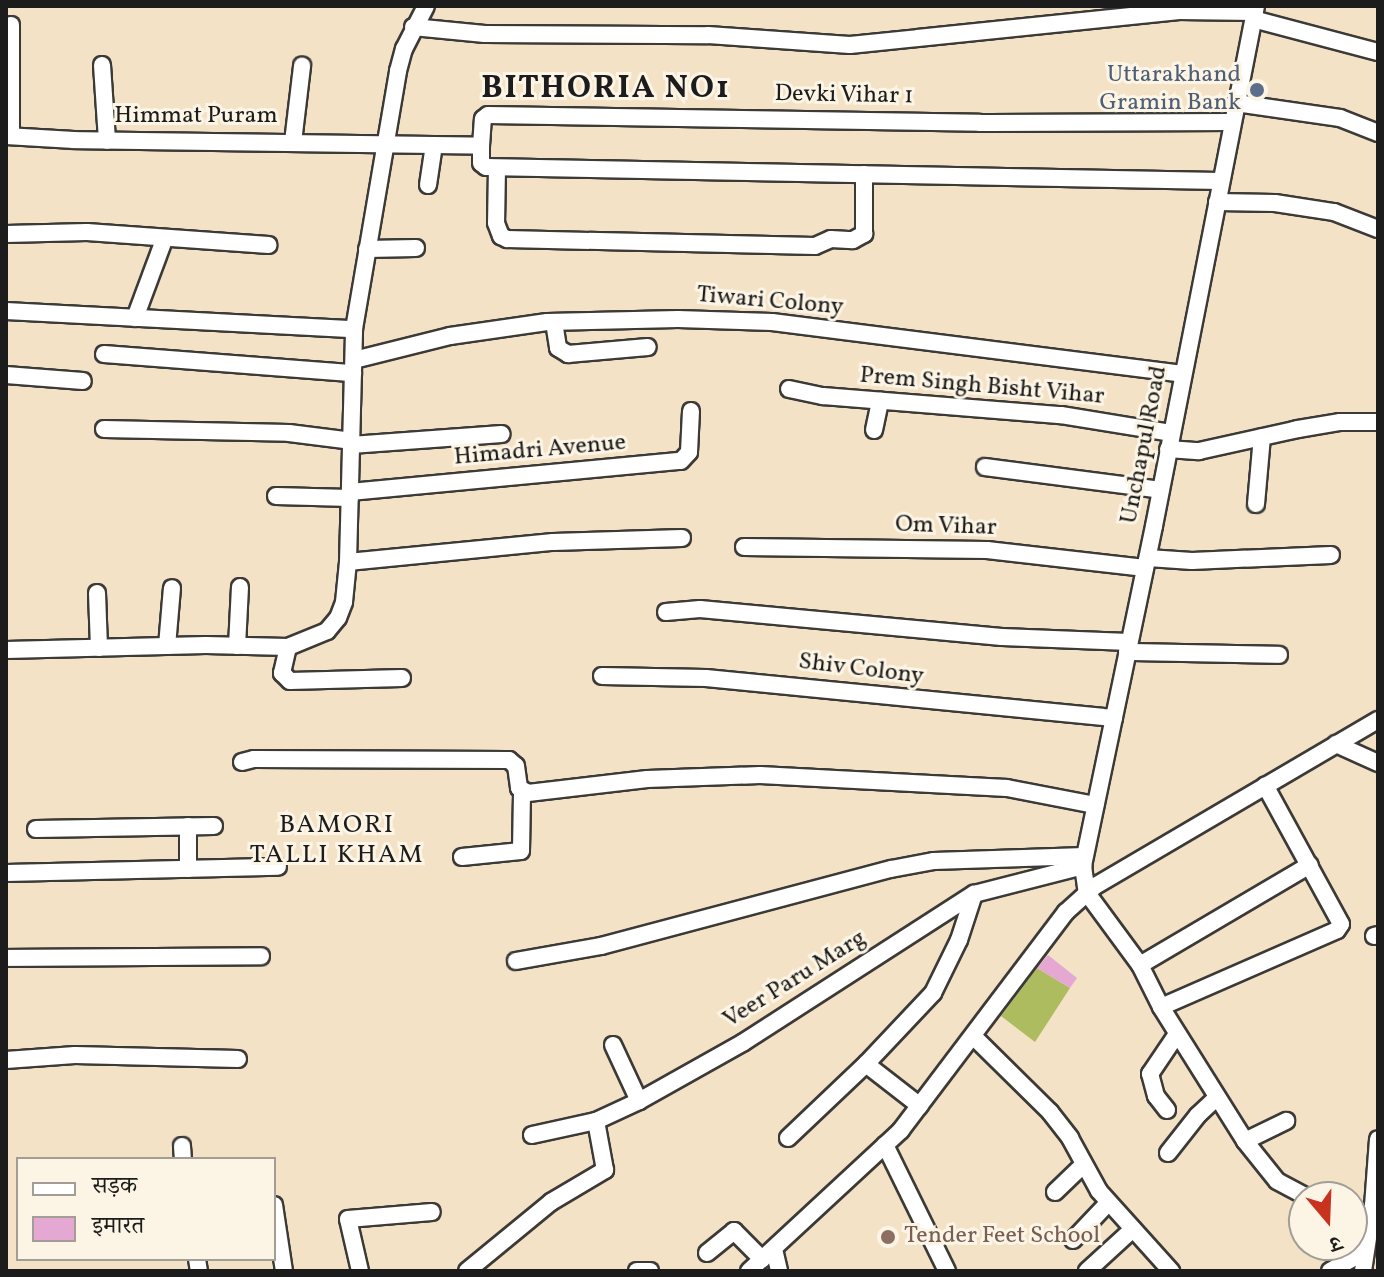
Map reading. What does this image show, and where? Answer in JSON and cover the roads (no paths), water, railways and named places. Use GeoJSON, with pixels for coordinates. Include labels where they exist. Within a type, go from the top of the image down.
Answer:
{"type":"FeatureCollection","features":[{"type":"Feature","properties":{"kind":"street"},"geometry":{"type":"LineString","coordinates":[[6,650],[288,647],[327,631],[338,618],[344,602],[348,562],[354,329],[398,71],[413,27],[426,6]]}},
{"type":"Feature","properties":{"kind":"street"},"geometry":{"type":"LineString","coordinates":[[413,27],[546,36],[708,35],[850,45],[1179,11],[1255,12],[1378,52]]}},
{"type":"Feature","properties":{"kind":"street","name":"Unchapul Road"},"geometry":{"type":"LineString","coordinates":[[1087,893],[1083,861],[1161,490],[1255,12]]}},
{"type":"Feature","properties":{"kind":"street"},"geometry":{"type":"LineString","coordinates":[[8,136],[11,25]]}},
{"type":"Feature","properties":{"kind":"street"},"geometry":{"type":"LineString","coordinates":[[102,65],[107,141]]}},
{"type":"Feature","properties":{"kind":"street"},"geometry":{"type":"LineString","coordinates":[[293,142],[302,66]]}},
{"type":"Feature","properties":{"kind":"street"},"geometry":{"type":"LineString","coordinates":[[1236,103],[1340,118],[1378,133]]}},
{"type":"Feature","properties":{"kind":"street","name":"Devki Vihar 1"},"geometry":{"type":"LineString","coordinates":[[481,146],[483,119],[488,115],[980,123],[1232,122]]}},
{"type":"Feature","properties":{"kind":"street","name":"Himmat Puram"},"geometry":{"type":"LineString","coordinates":[[8,136],[107,141],[481,146]]}},
{"type":"Feature","properties":{"kind":"street"},"geometry":{"type":"LineString","coordinates":[[428,185],[434,145]]}},
{"type":"Feature","properties":{"kind":"street"},"geometry":{"type":"LineString","coordinates":[[481,146],[482,166],[497,168],[1220,181]]}},
{"type":"Feature","properties":{"kind":"street"},"geometry":{"type":"LineString","coordinates":[[497,168],[496,223],[501,236],[507,239],[815,246],[831,239],[853,240],[864,234],[864,174]]}},
{"type":"Feature","properties":{"kind":"street"},"geometry":{"type":"LineString","coordinates":[[1217,202],[1275,203],[1334,212],[1378,229]]}},
{"type":"Feature","properties":{"kind":"street"},"geometry":{"type":"LineString","coordinates":[[6,234],[87,232],[164,240],[269,245]]}},
{"type":"Feature","properties":{"kind":"street"},"geometry":{"type":"LineString","coordinates":[[135,318],[164,240]]}},
{"type":"Feature","properties":{"kind":"street"},"geometry":{"type":"LineString","coordinates":[[367,249],[416,248]]}},
{"type":"Feature","properties":{"kind":"street"},"geometry":{"type":"LineString","coordinates":[[6,311],[354,329]]}},
{"type":"Feature","properties":{"kind":"street","name":"Tiwari Colony"},"geometry":{"type":"LineString","coordinates":[[104,354],[353,367],[450,336],[554,322],[678,319],[772,322],[1183,374]]}},
{"type":"Feature","properties":{"kind":"street"},"geometry":{"type":"LineString","coordinates":[[554,322],[558,348],[568,354],[648,347]]}},
{"type":"Feature","properties":{"kind":"street"},"geometry":{"type":"LineString","coordinates":[[6,375],[83,381]]}},
{"type":"Feature","properties":{"kind":"street","name":"Prem Singh Bisht Vihar"},"geometry":{"type":"LineString","coordinates":[[789,389],[880,401],[1061,415],[1199,451],[1340,422],[1378,422]]}},
{"type":"Feature","properties":{"kind":"street"},"geometry":{"type":"LineString","coordinates":[[874,430],[880,401]]}},
{"type":"Feature","properties":{"kind":"street","name":"Himadri Avenue"},"geometry":{"type":"LineString","coordinates":[[276,496],[350,495],[681,461],[689,452],[691,411]]}},
{"type":"Feature","properties":{"kind":"street"},"geometry":{"type":"LineString","coordinates":[[104,429],[289,433],[352,443],[502,434]]}},
{"type":"Feature","properties":{"kind":"street"},"geometry":{"type":"LineString","coordinates":[[1256,504],[1262,437]]}},
{"type":"Feature","properties":{"kind":"street"},"geometry":{"type":"LineString","coordinates":[[985,467],[1161,490]]}},
{"type":"Feature","properties":{"kind":"street"},"geometry":{"type":"LineString","coordinates":[[348,562],[553,542],[682,538]]}},
{"type":"Feature","properties":{"kind":"street","name":"Om Vihar"},"geometry":{"type":"LineString","coordinates":[[744,547],[987,550],[1146,563],[1331,555]]}},
{"type":"Feature","properties":{"kind":"street"},"geometry":{"type":"LineString","coordinates":[[237,646],[240,587]]}},
{"type":"Feature","properties":{"kind":"street"},"geometry":{"type":"LineString","coordinates":[[167,646],[172,588]]}},
{"type":"Feature","properties":{"kind":"street"},"geometry":{"type":"LineString","coordinates":[[97,593],[99,648]]}},
{"type":"Feature","properties":{"kind":"street"},"geometry":{"type":"LineString","coordinates":[[666,612],[700,609],[1002,637],[1279,655]]}},
{"type":"Feature","properties":{"kind":"street"},"geometry":{"type":"LineString","coordinates":[[288,647],[282,673],[290,681],[402,678]]}},
{"type":"Feature","properties":{"kind":"street","name":"Shiv Colony"},"geometry":{"type":"LineString","coordinates":[[602,676],[706,678],[1114,718]]}},
{"type":"Feature","properties":{"kind":"street"},"geometry":{"type":"LineString","coordinates":[[749,1271],[885,1145],[920,1106],[1066,912],[1087,893],[1102,880],[1378,720]]}},
{"type":"Feature","properties":{"kind":"street"},"geometry":{"type":"LineString","coordinates":[[1336,744],[1378,763]]}},
{"type":"Feature","properties":{"kind":"street"},"geometry":{"type":"LineString","coordinates":[[242,762],[254,759],[509,760],[516,766],[522,792],[521,851],[462,857]]}},
{"type":"Feature","properties":{"kind":"street"},"geometry":{"type":"LineString","coordinates":[[522,792],[647,779],[760,775],[1007,788],[1095,805]]}},
{"type":"Feature","properties":{"kind":"street"},"geometry":{"type":"LineString","coordinates":[[1161,1007],[1337,930],[1339,917],[1265,785]]}},
{"type":"Feature","properties":{"kind":"street"},"geometry":{"type":"LineString","coordinates":[[188,826],[188,869]]}},
{"type":"Feature","properties":{"kind":"street"},"geometry":{"type":"LineString","coordinates":[[36,829],[214,826]]}},
{"type":"Feature","properties":{"kind":"street"},"geometry":{"type":"LineString","coordinates":[[516,961],[601,946],[891,869],[934,861],[1083,861]]}},
{"type":"Feature","properties":{"kind":"street","name":"Veer Paru Marg"},"geometry":{"type":"LineString","coordinates":[[532,1135],[596,1121],[639,1101],[744,1042],[974,894],[1083,861]]}},
{"type":"Feature","properties":{"kind":"street"},"geometry":{"type":"LineString","coordinates":[[1140,965],[1310,865]]}},
{"type":"Feature","properties":{"kind":"street"},"geometry":{"type":"LineString","coordinates":[[6,873],[278,867]]}},
{"type":"Feature","properties":{"kind":"street"},"geometry":{"type":"LineString","coordinates":[[1087,893],[1140,965],[1177,1034],[1245,1141],[1277,1181],[1288,1187]]}},
{"type":"Feature","properties":{"kind":"street"},"geometry":{"type":"LineString","coordinates":[[788,1138],[866,1064],[933,993],[959,940],[974,894]]}},
{"type":"Feature","properties":{"kind":"street"},"geometry":{"type":"LineString","coordinates":[[6,958],[261,956]]}},
{"type":"Feature","properties":{"kind":"street"},"geometry":{"type":"LineString","coordinates":[[1167,1110],[1156,1096],[1150,1074],[1177,1034]]}},
{"type":"Feature","properties":{"kind":"street"},"geometry":{"type":"LineString","coordinates":[[974,1037],[1050,1112],[1070,1138],[1083,1165],[1108,1203],[1171,1271]]}},
{"type":"Feature","properties":{"kind":"street"},"geometry":{"type":"LineString","coordinates":[[613,1045],[639,1101]]}},
{"type":"Feature","properties":{"kind":"street"},"geometry":{"type":"LineString","coordinates":[[6,1060],[75,1055],[238,1059]]}},
{"type":"Feature","properties":{"kind":"street"},"geometry":{"type":"LineString","coordinates":[[866,1064],[920,1106]]}},
{"type":"Feature","properties":{"kind":"street"},"geometry":{"type":"LineString","coordinates":[[1168,1153],[1198,1115],[1217,1097]]}},
{"type":"Feature","properties":{"kind":"street"},"geometry":{"type":"LineString","coordinates":[[467,1271],[551,1202],[605,1170],[596,1121]]}},
{"type":"Feature","properties":{"kind":"street"},"geometry":{"type":"LineString","coordinates":[[1245,1141],[1286,1121]]}},
{"type":"Feature","properties":{"kind":"street"},"geometry":{"type":"LineString","coordinates":[[1374,1224],[1378,1139]]}},
{"type":"Feature","properties":{"kind":"street"},"geometry":{"type":"LineString","coordinates":[[885,1145],[947,1271]]}},
{"type":"Feature","properties":{"kind":"street"},"geometry":{"type":"LineString","coordinates":[[1055,1192],[1083,1165]]}},
{"type":"Feature","properties":{"kind":"street"},"geometry":{"type":"LineString","coordinates":[[1073,1240],[1108,1203]]}},
{"type":"Feature","properties":{"kind":"street"},"geometry":{"type":"LineString","coordinates":[[360,1271],[348,1219],[432,1212]]}},
{"type":"Feature","properties":{"kind":"street"},"geometry":{"type":"LineString","coordinates":[[276,1218],[284,1271]]}},
{"type":"Feature","properties":{"kind":"street"},"geometry":{"type":"LineString","coordinates":[[1087,1271],[1133,1229]]}},
{"type":"Feature","properties":{"kind":"street"},"geometry":{"type":"LineString","coordinates":[[707,1253],[734,1231],[768,1254],[779,1271]]}},
{"type":"Feature","properties":{"kind":"street"},"geometry":{"type":"LineString","coordinates":[[1330,1271],[1348,1261]]}},
{"type":"Feature","properties":{"kind":"street"},"geometry":{"type":"LineString","coordinates":[[637,1271],[650,1271]]}},
{"type":"Feature","properties":{"kind":"place","name":"Uttarakhand Gramin Bank"},"geometry":{"type":"Point","coordinates":[1257,90]}},
{"type":"Feature","properties":{"kind":"place","name":"Tender Feet School"},"geometry":{"type":"Point","coordinates":[888,1237]}},
{"type":"Feature","properties":{"kind":"district","name":"BITHORIA NO1"},"geometry":{"type":"Point","coordinates":[606,89]}},
{"type":"Feature","properties":{"kind":"district","name":"BAMORI TALLI KHAM"},"geometry":{"type":"Point","coordinates":[337,841]}}]}
